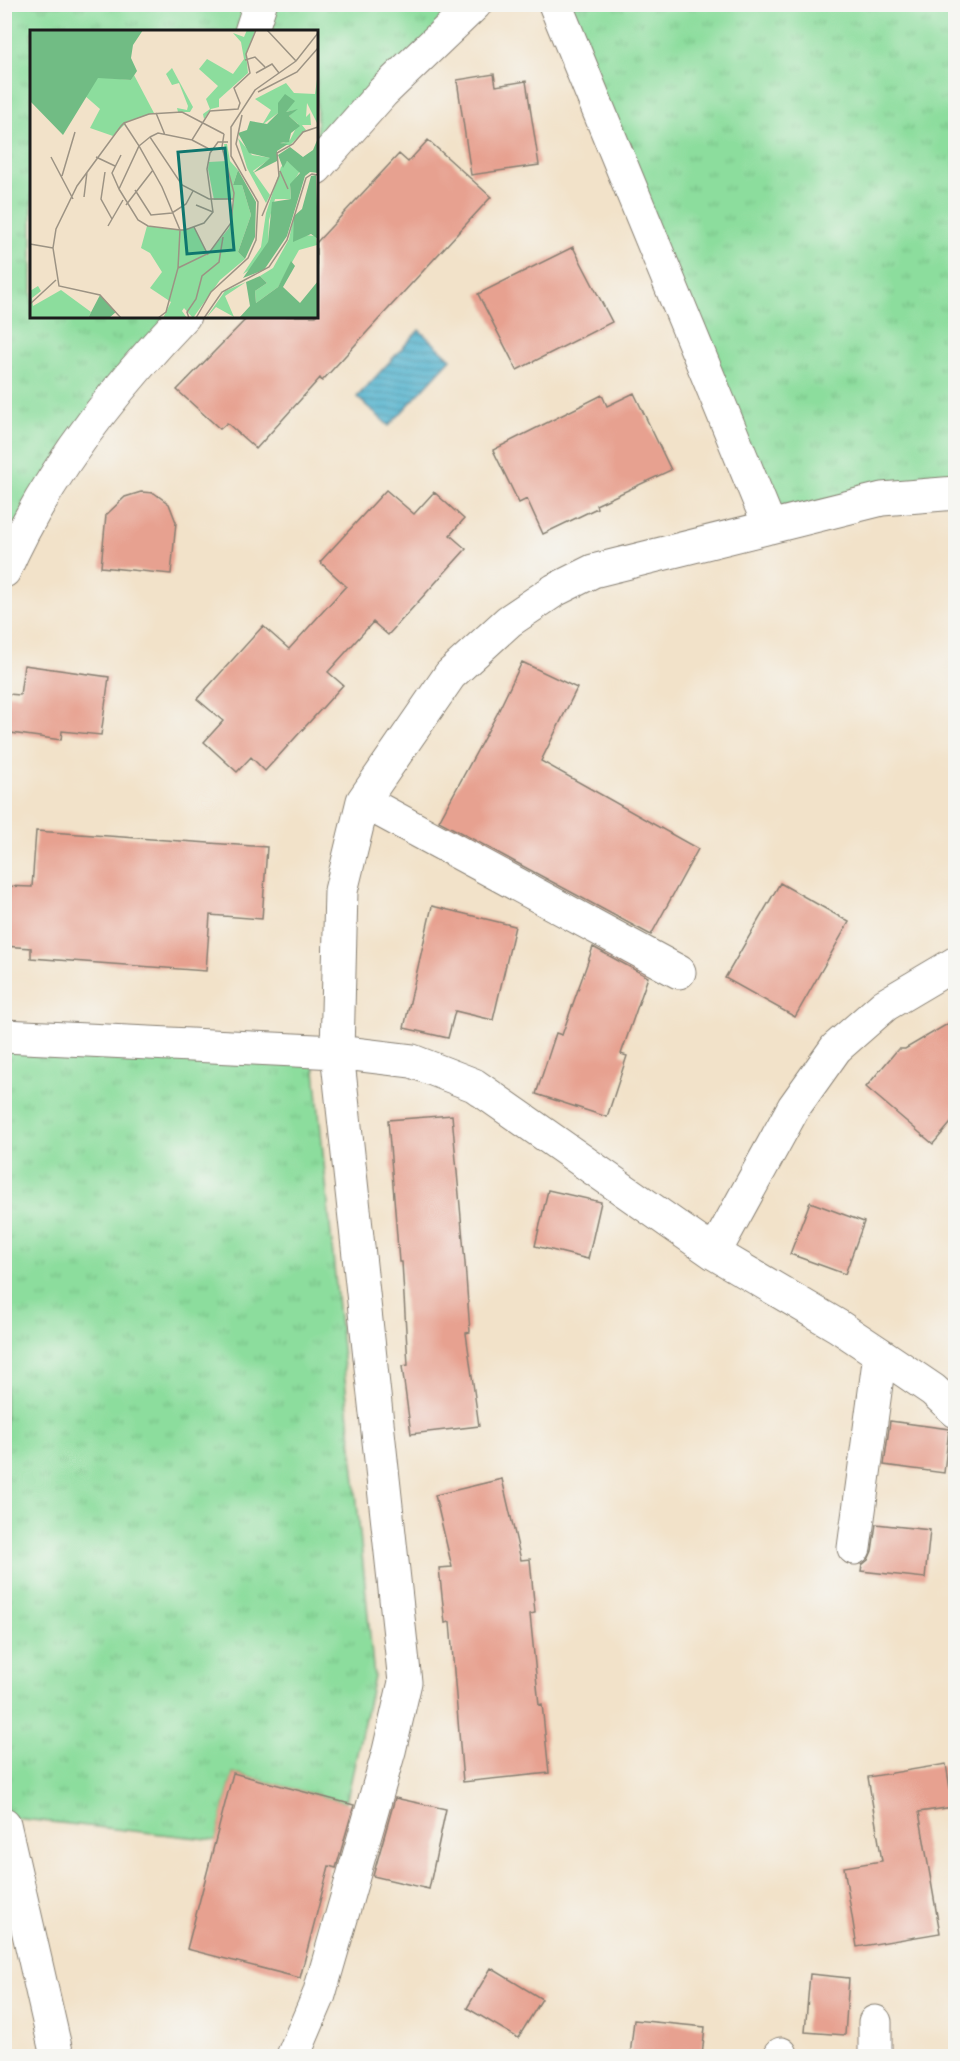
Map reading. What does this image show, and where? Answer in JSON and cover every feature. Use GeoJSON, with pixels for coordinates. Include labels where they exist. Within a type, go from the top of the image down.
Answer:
{"type":"FeatureCollection","features":[{"type":"Feature","properties":{"kind":"street"},"geometry":{"type":"LineString","coordinates":[[252,30],[260,4]]}},
{"type":"Feature","properties":{"kind":"street"},"geometry":{"type":"LineString","coordinates":[[318,166],[383,92],[475,4]]}},
{"type":"Feature","properties":{"kind":"street"},"geometry":{"type":"LineString","coordinates":[[555,4],[770,527]]}},
{"type":"Feature","properties":{"kind":"street"},"geometry":{"type":"LineString","coordinates":[[4,571],[17,543],[76,445],[143,359],[182,318]]}},
{"type":"Feature","properties":{"kind":"street"},"geometry":{"type":"LineString","coordinates":[[294,2056],[319,1995],[389,1751],[405,1682],[337,1052],[341,891],[363,801],[450,675],[509,621],[555,590],[593,571],[882,499],[956,493]]}},
{"type":"Feature","properties":{"kind":"street"},"geometry":{"type":"LineString","coordinates":[[363,801],[679,972]]}},
{"type":"Feature","properties":{"kind":"street"},"geometry":{"type":"LineString","coordinates":[[714,1253],[794,1107],[836,1048],[885,1005],[956,963]]}},
{"type":"Feature","properties":{"kind":"street"},"geometry":{"type":"LineString","coordinates":[[4,1036],[154,1041],[337,1052],[412,1061],[474,1085],[714,1253],[838,1326],[933,1390],[956,1411]]}},
{"type":"Feature","properties":{"kind":"street"},"geometry":{"type":"LineString","coordinates":[[854,1548],[880,1354]]}},
{"type":"Feature","properties":{"kind":"street"},"geometry":{"type":"LineString","coordinates":[[4,1824],[57,2056]]}},
{"type":"Feature","properties":{"kind":"street"},"geometry":{"type":"LineString","coordinates":[[875,2022],[875,2056]]}},
{"type":"Feature","properties":{"kind":"green space"},"geometry":{"type":"Polygon","coordinates":[[[5,5],[475,5],[318,167],[318,30],[30,30],[30,318],[183,318],[5,571],[5,5]]]}},
{"type":"Feature","properties":{"kind":"green space"},"geometry":{"type":"Polygon","coordinates":[[[555,5],[955,5],[955,493],[770,527],[555,5]]]}},
{"type":"Feature","properties":{"kind":"green space"},"geometry":{"type":"Polygon","coordinates":[[[5,1036],[313,1050],[374,1677],[346,1803],[233,1773],[216,1840],[5,1817],[5,1036]]]}},
{"type":"Feature","properties":{"kind":"water"},"geometry":{"type":"Polygon","coordinates":[[[419,330],[451,359],[389,426],[357,397],[419,330]]]}},
{"type":"Feature","properties":{"kind":"building"},"geometry":{"type":"Polygon","coordinates":[[[494,74],[496,86],[526,81],[539,165],[471,175],[457,80],[494,74]]]}},
{"type":"Feature","properties":{"kind":"building"},"geometry":{"type":"Polygon","coordinates":[[[428,140],[491,197],[322,381],[320,378],[256,449],[227,423],[220,429],[177,390],[247,318],[318,318],[318,241],[399,154],[408,162],[428,140]]]}},
{"type":"Feature","properties":{"kind":"building"},"geometry":{"type":"Polygon","coordinates":[[[573,247],[612,322],[517,370],[478,294],[573,247]]]}},
{"type":"Feature","properties":{"kind":"building"},"geometry":{"type":"Polygon","coordinates":[[[634,393],[671,470],[596,505],[597,508],[543,534],[527,499],[519,503],[493,450],[602,395],[607,406],[634,393]]]}},
{"type":"Feature","properties":{"kind":"building"},"geometry":{"type":"Polygon","coordinates":[[[386,490],[414,514],[434,492],[464,519],[450,535],[466,549],[388,635],[373,622],[328,672],[343,685],[265,771],[251,757],[237,772],[204,742],[223,721],[197,699],[263,626],[289,649],[346,586],[320,562],[386,490]]]}},
{"type":"Feature","properties":{"kind":"building"},"geometry":{"type":"Polygon","coordinates":[[[141,492],[154,493],[169,504],[176,522],[171,574],[101,567],[106,515],[125,497],[141,492]]]}},
{"type":"Feature","properties":{"kind":"building"},"geometry":{"type":"Polygon","coordinates":[[[522,662],[577,688],[541,761],[698,849],[651,935],[439,821],[497,714],[522,662]]]}},
{"type":"Feature","properties":{"kind":"building"},"geometry":{"type":"Polygon","coordinates":[[[24,665],[109,677],[101,735],[62,731],[61,740],[4,732],[8,694],[20,695],[24,665]]]}},
{"type":"Feature","properties":{"kind":"building"},"geometry":{"type":"Polygon","coordinates":[[[36,831],[267,847],[262,919],[210,915],[206,971],[31,958],[31,948],[4,946],[4,886],[32,887],[36,831]]]}},
{"type":"Feature","properties":{"kind":"building"},"geometry":{"type":"Polygon","coordinates":[[[780,883],[849,922],[795,1017],[725,978],[780,883]]]}},
{"type":"Feature","properties":{"kind":"building"},"geometry":{"type":"Polygon","coordinates":[[[432,906],[515,926],[493,1020],[455,1011],[448,1038],[404,1028],[432,906]]]}},
{"type":"Feature","properties":{"kind":"building"},"geometry":{"type":"Polygon","coordinates":[[[593,947],[648,977],[621,1054],[627,1056],[607,1117],[536,1094],[556,1033],[562,1035],[593,947]]]}},
{"type":"Feature","properties":{"kind":"building"},"geometry":{"type":"Polygon","coordinates":[[[956,1019],[956,1117],[933,1144],[866,1087],[898,1049],[905,1049],[956,1019]]]}},
{"type":"Feature","properties":{"kind":"building"},"geometry":{"type":"Polygon","coordinates":[[[452,1115],[470,1332],[466,1333],[479,1426],[411,1434],[402,1366],[408,1365],[402,1262],[399,1262],[388,1120],[452,1115]]]}},
{"type":"Feature","properties":{"kind":"building"},"geometry":{"type":"Polygon","coordinates":[[[548,1190],[601,1202],[588,1259],[535,1246],[548,1190]]]}},
{"type":"Feature","properties":{"kind":"building"},"geometry":{"type":"Polygon","coordinates":[[[810,1202],[864,1222],[845,1274],[790,1254],[810,1202]]]}},
{"type":"Feature","properties":{"kind":"building"},"geometry":{"type":"Polygon","coordinates":[[[890,1421],[949,1429],[944,1473],[884,1465],[890,1421]]]}},
{"type":"Feature","properties":{"kind":"building"},"geometry":{"type":"Polygon","coordinates":[[[502,1479],[521,1560],[530,1559],[535,1613],[530,1614],[539,1705],[542,1704],[549,1773],[463,1782],[450,1622],[445,1623],[439,1568],[452,1567],[435,1495],[502,1479]]]}},
{"type":"Feature","properties":{"kind":"building"},"geometry":{"type":"Polygon","coordinates":[[[876,1524],[930,1530],[925,1578],[861,1571],[862,1565],[868,1560],[872,1551],[876,1524]]]}},
{"type":"Feature","properties":{"kind":"building"},"geometry":{"type":"Polygon","coordinates":[[[946,1764],[953,1807],[919,1812],[940,1933],[857,1947],[844,1867],[882,1861],[868,1777],[946,1764]]]}},
{"type":"Feature","properties":{"kind":"building"},"geometry":{"type":"Polygon","coordinates":[[[233,1773],[354,1805],[336,1868],[329,1866],[300,1978],[187,1949],[233,1773]]]}},
{"type":"Feature","properties":{"kind":"building"},"geometry":{"type":"Polygon","coordinates":[[[395,1798],[446,1809],[429,1889],[373,1876],[395,1798]]]}},
{"type":"Feature","properties":{"kind":"building"},"geometry":{"type":"Polygon","coordinates":[[[491,1968],[542,1999],[518,2038],[467,2008],[491,1968]]]}},
{"type":"Feature","properties":{"kind":"building"},"geometry":{"type":"Polygon","coordinates":[[[810,1974],[849,1978],[845,2035],[805,2032],[810,1974]]]}},
{"type":"Feature","properties":{"kind":"building"},"geometry":{"type":"Polygon","coordinates":[[[634,2020],[705,2027],[702,2056],[630,2056],[634,2020]]]}}]}
